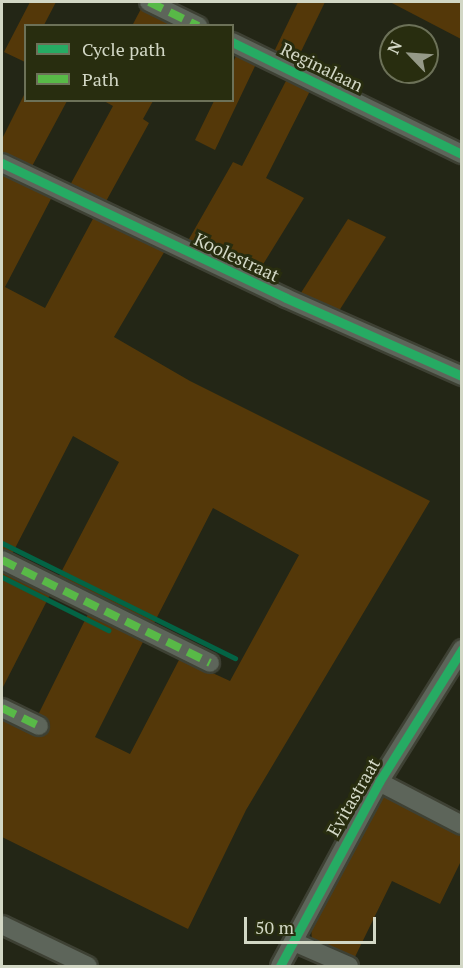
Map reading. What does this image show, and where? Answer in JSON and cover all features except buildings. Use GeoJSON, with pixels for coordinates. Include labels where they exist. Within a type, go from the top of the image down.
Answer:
{"type":"FeatureCollection","features":[{"type":"Feature","properties":{"kind":"street"},"geometry":{"type":"LineString","coordinates":[[149,2],[194,24]]}},
{"type":"Feature","properties":{"kind":"street","name":"Reginalaan"},"geometry":{"type":"LineString","coordinates":[[234,43],[462,154]]}},
{"type":"Feature","properties":{"kind":"street","name":"Koolestraat"},"geometry":{"type":"LineString","coordinates":[[2,163],[286,298],[462,376]]}},
{"type":"Feature","properties":{"kind":"street"},"geometry":{"type":"LineString","coordinates":[[2,560],[210,663]]}},
{"type":"Feature","properties":{"kind":"street","name":"Evitastraat"},"geometry":{"type":"LineString","coordinates":[[280,966],[380,782],[462,649]]}},
{"type":"Feature","properties":{"kind":"street"},"geometry":{"type":"LineString","coordinates":[[2,708],[39,726]]}},
{"type":"Feature","properties":{"kind":"street"},"geometry":{"type":"LineString","coordinates":[[380,782],[462,825]]}},
{"type":"Feature","properties":{"kind":"street"},"geometry":{"type":"LineString","coordinates":[[2,925],[87,966]]}},
{"type":"Feature","properties":{"kind":"street"},"geometry":{"type":"LineString","coordinates":[[294,942],[349,966]]}},
{"type":"Feature","properties":{"kind":"shaded area"},"geometry":{"type":"Polygon","coordinates":[[[30,2],[56,2],[45,24],[24,24],[24,62],[4,52],[30,2]]]}},
{"type":"Feature","properties":{"kind":"shaded area"},"geometry":{"type":"Polygon","coordinates":[[[298,2],[325,2],[294,66],[272,56],[298,2]]]}},
{"type":"Feature","properties":{"kind":"shaded area"},"geometry":{"type":"Polygon","coordinates":[[[390,2],[461,2],[461,39],[439,28],[439,24],[432,24],[390,2]]]}},
{"type":"Feature","properties":{"kind":"shaded area"},"geometry":{"type":"Polygon","coordinates":[[[143,5],[180,24],[133,24],[143,5]]]}},
{"type":"Feature","properties":{"kind":"shaded area"},"geometry":{"type":"Polygon","coordinates":[[[237,53],[257,62],[215,150],[195,140],[214,102],[234,102],[234,60],[237,53]]]}},
{"type":"Feature","properties":{"kind":"shaded area"},"geometry":{"type":"Polygon","coordinates":[[[288,77],[311,89],[266,178],[304,198],[254,279],[185,246],[233,162],[242,166],[288,77]]]}},
{"type":"Feature","properties":{"kind":"shaded area"},"geometry":{"type":"Polygon","coordinates":[[[24,95],[24,102],[66,102],[30,170],[2,157],[2,139],[24,95]]]}},
{"type":"Feature","properties":{"kind":"shaded area"},"geometry":{"type":"Polygon","coordinates":[[[106,102],[152,102],[143,119],[149,123],[104,205],[69,187],[113,106],[106,102]]]}},
{"type":"Feature","properties":{"kind":"shaded area"},"geometry":{"type":"Polygon","coordinates":[[[2,169],[53,195],[5,287],[45,308],[95,215],[166,249],[114,337],[190,381],[430,501],[246,810],[188,929],[2,837],[2,716],[36,719],[90,610],[145,638],[95,737],[130,754],[180,658],[230,681],[299,555],[213,508],[152,627],[57,580],[119,462],[73,436],[10,558],[2,554],[2,169]]]}},
{"type":"Feature","properties":{"kind":"shaded area"},"geometry":{"type":"Polygon","coordinates":[[[348,219],[386,237],[337,314],[299,296],[348,219]]]}},
{"type":"Feature","properties":{"kind":"shaded area"},"geometry":{"type":"Polygon","coordinates":[[[2,564],[53,589],[2,689],[2,564]]]}},
{"type":"Feature","properties":{"kind":"shaded area"},"geometry":{"type":"Polygon","coordinates":[[[390,796],[461,830],[461,861],[440,904],[392,881],[353,961],[312,942],[311,926],[380,798],[390,796]]]}},
{"type":"Feature","properties":{"kind":"waterway"},"geometry":{"type":"LineString","coordinates":[[2,543],[235,658]]}},
{"type":"Feature","properties":{"kind":"waterway"},"geometry":{"type":"LineString","coordinates":[[2,577],[108,630]]}},
{"type":"Feature","properties":{"kind":"marked path"},"geometry":{"type":"LineString","coordinates":[[149,2],[194,24]]}},
{"type":"Feature","properties":{"kind":"marked path"},"geometry":{"type":"LineString","coordinates":[[2,560],[210,663]]}},
{"type":"Feature","properties":{"kind":"marked path"},"geometry":{"type":"LineString","coordinates":[[2,708],[39,726]]}},
{"type":"Feature","properties":{"kind":"cycle path"},"geometry":{"type":"LineString","coordinates":[[234,43],[462,154]]}},
{"type":"Feature","properties":{"kind":"cycle path"},"geometry":{"type":"LineString","coordinates":[[2,163],[286,298],[462,376]]}},
{"type":"Feature","properties":{"kind":"cycle path"},"geometry":{"type":"LineString","coordinates":[[280,966],[379,782],[462,649]]}}]}
